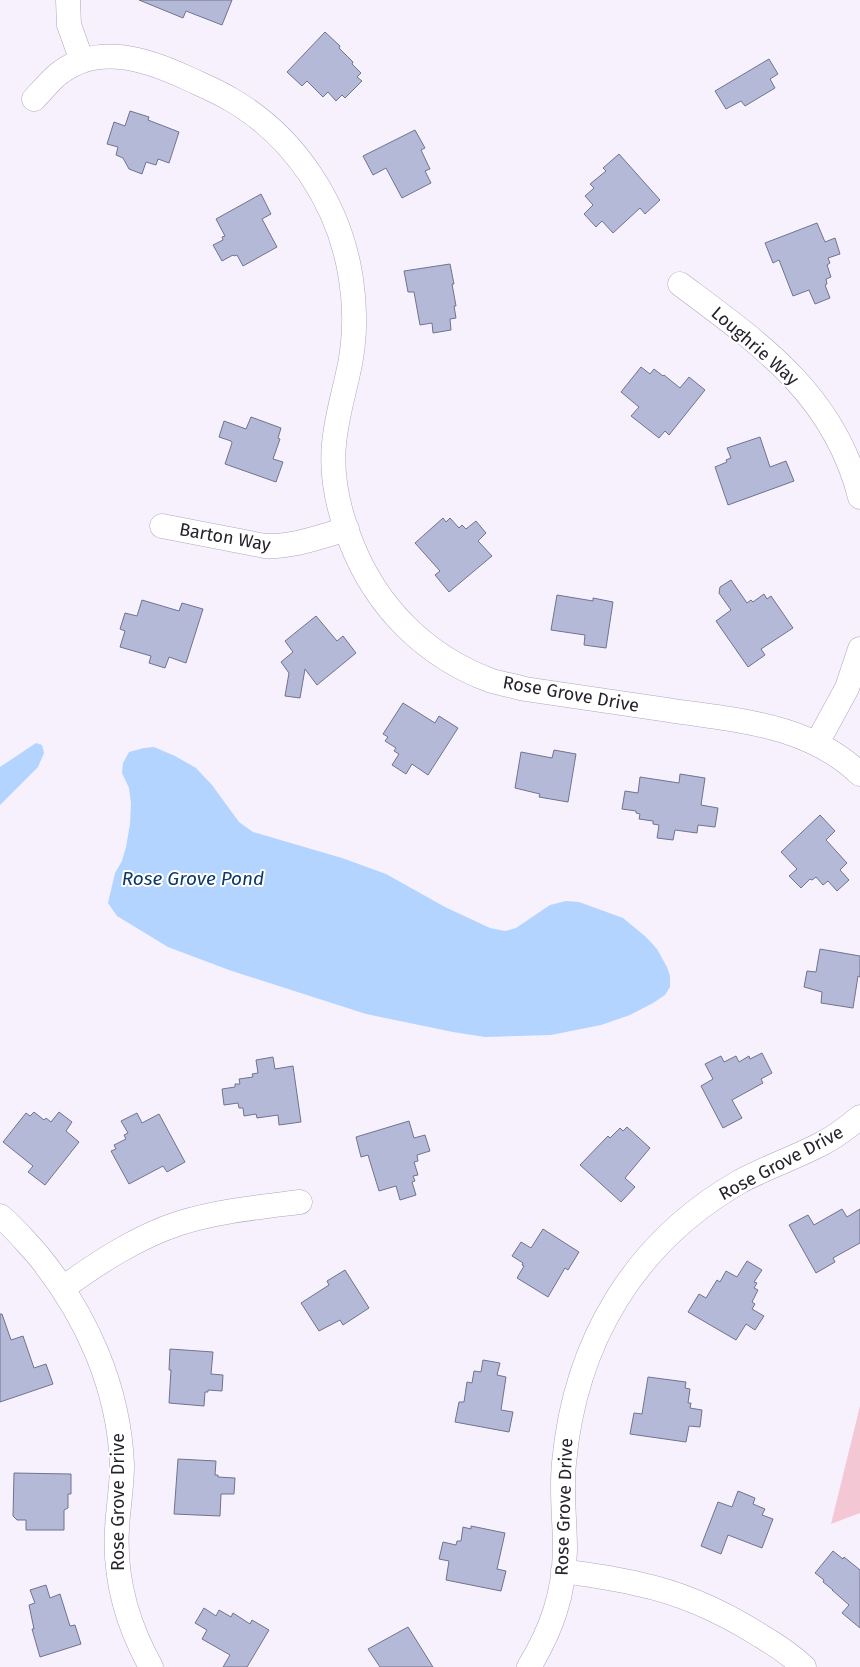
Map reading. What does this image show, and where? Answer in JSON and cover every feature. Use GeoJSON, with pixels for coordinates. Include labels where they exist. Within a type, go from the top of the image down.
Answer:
{"type":"FeatureCollection","features":[{"type":"Feature","properties":{"kind":"street"},"geometry":{"type":"LineString","coordinates":[[68,0],[69,25],[82,61]]}},
{"type":"Feature","properties":{"kind":"street","name":"Rose Grove Drive"},"geometry":{"type":"LineString","coordinates":[[34,99],[61,72],[82,61],[107,56],[139,59],[158,65],[231,99],[268,126],[290,148],[311,174],[334,217],[346,252],[352,281],[354,304],[352,351],[334,446],[334,469],[346,529],[360,564],[373,588],[405,627],[424,643],[443,658],[466,670],[494,681],[525,689],[771,727],[790,732],[817,743],[835,754],[860,774]]}},
{"type":"Feature","properties":{"kind":"street","name":"Loughrie Way"},"geometry":{"type":"LineString","coordinates":[[680,284],[764,349],[798,381],[814,400],[842,444],[860,497]]}},
{"type":"Feature","properties":{"kind":"street","name":"Barton Way"},"geometry":{"type":"LineString","coordinates":[[162,526],[265,546],[295,544],[346,529]]}},
{"type":"Feature","properties":{"kind":"street"},"geometry":{"type":"LineString","coordinates":[[817,743],[847,688],[860,649]]}},
{"type":"Feature","properties":{"kind":"street","name":"Rose Grove Drive"},"geometry":{"type":"LineString","coordinates":[[529,1667],[549,1631],[558,1606],[565,1551],[563,1470],[570,1414],[585,1362],[609,1311],[624,1287],[656,1248],[708,1202],[743,1180],[824,1143],[860,1117]]}},
{"type":"Feature","properties":{"kind":"street"},"geometry":{"type":"LineString","coordinates":[[63,1288],[91,1268],[154,1233],[179,1224],[235,1211],[300,1202]]}},
{"type":"Feature","properties":{"kind":"street","name":"Rose Grove Drive"},"geometry":{"type":"LineString","coordinates":[[0,1216],[9,1223],[63,1288],[79,1314],[100,1359],[113,1400],[122,1466],[116,1546],[119,1584],[128,1620],[136,1640],[151,1667]]}},
{"type":"Feature","properties":{"kind":"street"},"geometry":{"type":"LineString","coordinates":[[563,1571],[638,1584],[684,1597],[747,1627],[782,1649],[804,1667]]}},
{"type":"Feature","properties":{"kind":"shaded area"},"geometry":{"type":"Polygon","coordinates":[[[860,1406],[860,1513],[831,1524],[860,1406]]]}},
{"type":"Feature","properties":{"kind":"water"},"geometry":{"type":"Polygon","coordinates":[[[36,743],[42,745],[44,753],[38,767],[0,805],[0,767],[36,743]]]}},
{"type":"Feature","properties":{"kind":"water","name":"Rose Grove Pond"},"geometry":{"type":"Polygon","coordinates":[[[154,747],[196,768],[212,785],[239,822],[253,832],[342,858],[386,874],[445,907],[490,928],[505,931],[516,928],[550,905],[566,901],[579,902],[623,918],[657,949],[667,967],[670,976],[670,987],[665,995],[653,1003],[630,1015],[601,1025],[551,1035],[485,1037],[366,1014],[229,970],[168,947],[117,916],[108,903],[115,873],[122,861],[126,847],[130,824],[131,803],[129,788],[122,773],[123,763],[129,752],[154,747]]]}},
{"type":"Feature","properties":{"kind":"building"},"geometry":{"type":"Polygon","coordinates":[[[139,0],[232,0],[222,25],[186,11],[183,18],[139,0]]]}},
{"type":"Feature","properties":{"kind":"building"},"geometry":{"type":"Polygon","coordinates":[[[325,32],[340,46],[339,48],[361,73],[357,77],[362,81],[345,98],[342,95],[336,101],[328,92],[323,97],[307,81],[302,86],[287,72],[325,32]]]}},
{"type":"Feature","properties":{"kind":"building"},"geometry":{"type":"Polygon","coordinates":[[[769,59],[778,74],[770,79],[775,88],[745,106],[741,101],[726,109],[715,91],[769,59]]]}},
{"type":"Feature","properties":{"kind":"building"},"geometry":{"type":"Polygon","coordinates":[[[130,111],[149,117],[148,120],[179,132],[169,163],[158,159],[156,165],[146,162],[142,174],[129,169],[123,158],[116,155],[118,147],[107,144],[114,122],[125,126],[130,111]]]}},
{"type":"Feature","properties":{"kind":"building"},"geometry":{"type":"Polygon","coordinates":[[[415,130],[425,148],[421,150],[430,169],[425,171],[431,183],[402,198],[386,168],[373,175],[363,156],[415,130]]]}},
{"type":"Feature","properties":{"kind":"building"},"geometry":{"type":"Polygon","coordinates":[[[619,154],[660,200],[645,214],[640,208],[613,233],[602,221],[596,227],[584,214],[593,205],[585,196],[594,188],[590,184],[606,171],[603,168],[619,154]]]}},
{"type":"Feature","properties":{"kind":"building"},"geometry":{"type":"Polygon","coordinates":[[[261,194],[271,214],[262,219],[277,247],[243,266],[237,255],[222,261],[213,245],[223,240],[222,237],[225,236],[216,219],[261,194]]]}},
{"type":"Feature","properties":{"kind":"building"},"geometry":{"type":"Polygon","coordinates":[[[817,223],[825,242],[835,238],[840,254],[828,258],[830,263],[827,265],[831,277],[826,279],[827,284],[825,285],[830,298],[815,304],[809,290],[793,296],[779,260],[773,263],[765,243],[817,223]]]}},
{"type":"Feature","properties":{"kind":"building"},"geometry":{"type":"Polygon","coordinates":[[[450,264],[454,284],[452,284],[456,318],[450,319],[451,330],[433,333],[432,323],[420,325],[414,292],[408,292],[404,271],[450,264]]]}},
{"type":"Feature","properties":{"kind":"building"},"geometry":{"type":"Polygon","coordinates":[[[641,367],[650,374],[654,369],[680,388],[689,377],[705,390],[669,435],[665,431],[659,438],[631,416],[639,407],[621,392],[641,367]]]}},
{"type":"Feature","properties":{"kind":"building"},"geometry":{"type":"Polygon","coordinates":[[[251,417],[281,428],[278,438],[280,439],[273,459],[283,462],[276,482],[225,464],[232,443],[219,437],[224,421],[246,429],[251,417]]]}},
{"type":"Feature","properties":{"kind":"building"},"geometry":{"type":"Polygon","coordinates":[[[760,437],[770,467],[786,461],[794,481],[728,505],[715,467],[727,462],[726,460],[731,458],[727,448],[760,437]]]}},
{"type":"Feature","properties":{"kind":"building"},"geometry":{"type":"Polygon","coordinates":[[[443,518],[446,522],[450,518],[459,528],[462,525],[466,529],[476,521],[486,533],[478,541],[492,556],[449,592],[435,575],[440,571],[415,543],[443,518]]]}},
{"type":"Feature","properties":{"kind":"building"},"geometry":{"type":"Polygon","coordinates":[[[731,580],[747,603],[751,600],[753,602],[764,594],[767,599],[771,596],[793,628],[761,649],[765,655],[748,667],[716,621],[731,610],[719,593],[720,587],[731,580]]]}},
{"type":"Feature","properties":{"kind":"building"},"geometry":{"type":"Polygon","coordinates":[[[557,595],[613,602],[606,648],[584,645],[585,635],[551,630],[557,595]]]}},
{"type":"Feature","properties":{"kind":"building"},"geometry":{"type":"Polygon","coordinates":[[[142,600],[179,611],[182,603],[203,609],[186,663],[169,657],[165,668],[149,663],[151,656],[120,647],[125,631],[120,629],[125,613],[137,616],[142,600]]]}},
{"type":"Feature","properties":{"kind":"building"},"geometry":{"type":"Polygon","coordinates":[[[316,616],[337,641],[343,636],[356,653],[317,685],[305,669],[300,698],[285,696],[289,673],[281,662],[293,652],[285,641],[316,616]]]}},
{"type":"Feature","properties":{"kind":"building"},"geometry":{"type":"Polygon","coordinates":[[[403,703],[435,723],[439,716],[458,728],[428,775],[412,764],[406,774],[392,765],[399,754],[394,751],[396,748],[385,741],[388,737],[383,734],[403,703]]]}},
{"type":"Feature","properties":{"kind":"building"},"geometry":{"type":"Polygon","coordinates":[[[554,750],[576,754],[568,802],[539,797],[540,794],[515,788],[521,752],[552,758],[554,750]]]}},
{"type":"Feature","properties":{"kind":"building"},"geometry":{"type":"Polygon","coordinates":[[[680,774],[705,778],[701,805],[718,808],[715,827],[698,825],[697,833],[675,830],[673,840],[657,838],[659,825],[653,824],[653,821],[639,819],[640,814],[636,813],[636,811],[622,809],[625,791],[638,793],[640,777],[679,783],[680,774]]]}},
{"type":"Feature","properties":{"kind":"building"},"geometry":{"type":"Polygon","coordinates":[[[820,815],[835,831],[826,840],[847,863],[840,870],[849,880],[837,891],[828,881],[823,885],[816,877],[812,880],[810,879],[801,888],[789,876],[797,869],[781,852],[820,815]]]}},
{"type":"Feature","properties":{"kind":"building"},"geometry":{"type":"Polygon","coordinates":[[[820,949],[860,956],[860,977],[858,976],[853,1008],[821,1003],[822,992],[804,987],[807,971],[816,972],[820,949]]]}},
{"type":"Feature","properties":{"kind":"building"},"geometry":{"type":"Polygon","coordinates":[[[762,1053],[772,1073],[761,1079],[763,1083],[732,1100],[742,1118],[723,1128],[701,1086],[713,1079],[705,1064],[721,1056],[724,1062],[736,1056],[739,1062],[749,1056],[750,1059],[762,1053]]]}},
{"type":"Feature","properties":{"kind":"building"},"geometry":{"type":"Polygon","coordinates":[[[273,1057],[275,1069],[293,1066],[301,1122],[279,1125],[278,1115],[257,1118],[256,1114],[244,1116],[243,1108],[239,1108],[238,1103],[224,1105],[222,1089],[235,1087],[235,1084],[240,1084],[239,1079],[253,1077],[252,1074],[258,1073],[256,1060],[273,1057]]]}},
{"type":"Feature","properties":{"kind":"building"},"geometry":{"type":"Polygon","coordinates":[[[34,1112],[44,1120],[46,1118],[51,1122],[59,1112],[72,1122],[66,1131],[79,1142],[45,1185],[28,1172],[33,1166],[3,1142],[26,1113],[30,1116],[34,1112]]]}},
{"type":"Feature","properties":{"kind":"building"},"geometry":{"type":"Polygon","coordinates":[[[137,1113],[142,1123],[159,1114],[185,1162],[167,1172],[163,1166],[129,1184],[111,1151],[116,1149],[114,1145],[126,1139],[124,1135],[128,1133],[121,1121],[137,1113]]]}},
{"type":"Feature","properties":{"kind":"building"},"geometry":{"type":"Polygon","coordinates":[[[409,1121],[414,1138],[425,1135],[430,1151],[417,1155],[418,1161],[414,1162],[418,1175],[413,1176],[415,1181],[412,1182],[416,1195],[400,1200],[396,1186],[379,1191],[368,1155],[361,1157],[356,1137],[409,1121]]]}},
{"type":"Feature","properties":{"kind":"building"},"geometry":{"type":"Polygon","coordinates":[[[627,1127],[650,1148],[625,1178],[635,1187],[621,1202],[580,1165],[608,1136],[610,1138],[620,1128],[623,1131],[627,1127]]]}},
{"type":"Feature","properties":{"kind":"building"},"geometry":{"type":"Polygon","coordinates":[[[842,1209],[847,1217],[860,1209],[860,1243],[833,1258],[835,1262],[816,1273],[789,1225],[808,1215],[814,1225],[842,1209]]]}},
{"type":"Feature","properties":{"kind":"building"},"geometry":{"type":"Polygon","coordinates":[[[543,1229],[579,1252],[568,1270],[565,1268],[548,1297],[517,1278],[524,1266],[522,1265],[523,1263],[512,1256],[521,1242],[531,1248],[543,1229]]]}},
{"type":"Feature","properties":{"kind":"building"},"geometry":{"type":"Polygon","coordinates":[[[747,1261],[762,1270],[754,1282],[757,1283],[754,1288],[758,1290],[752,1302],[755,1304],[752,1309],[764,1316],[755,1330],[746,1324],[736,1340],[688,1312],[699,1294],[706,1298],[717,1280],[720,1282],[726,1271],[737,1277],[747,1261]]]}},
{"type":"Feature","properties":{"kind":"building"},"geometry":{"type":"Polygon","coordinates":[[[345,1270],[369,1308],[343,1325],[340,1320],[319,1331],[301,1303],[329,1285],[327,1281],[345,1270]]]}},
{"type":"Feature","properties":{"kind":"building"},"geometry":{"type":"Polygon","coordinates":[[[0,1314],[2,1314],[11,1340],[23,1336],[34,1368],[46,1364],[53,1384],[0,1402],[0,1314]]]}},
{"type":"Feature","properties":{"kind":"building"},"geometry":{"type":"Polygon","coordinates":[[[170,1349],[213,1352],[211,1374],[223,1375],[222,1391],[208,1390],[208,1392],[205,1392],[204,1406],[169,1403],[170,1349]]]}},
{"type":"Feature","properties":{"kind":"building"},"geometry":{"type":"Polygon","coordinates":[[[483,1360],[500,1363],[497,1375],[506,1377],[501,1410],[513,1412],[509,1432],[455,1422],[459,1402],[464,1402],[467,1382],[472,1383],[474,1371],[481,1372],[483,1360]]]}},
{"type":"Feature","properties":{"kind":"building"},"geometry":{"type":"Polygon","coordinates":[[[648,1377],[686,1382],[685,1388],[690,1389],[688,1403],[691,1403],[690,1408],[702,1410],[700,1427],[689,1426],[686,1442],[630,1434],[634,1413],[642,1414],[648,1377]]]}},
{"type":"Feature","properties":{"kind":"building"},"geometry":{"type":"Polygon","coordinates":[[[178,1459],[216,1461],[215,1475],[218,1475],[218,1477],[235,1478],[234,1494],[221,1494],[220,1516],[174,1514],[178,1459]]]}},
{"type":"Feature","properties":{"kind":"building"},"geometry":{"type":"Polygon","coordinates":[[[14,1473],[71,1474],[71,1494],[68,1494],[68,1508],[64,1510],[64,1530],[26,1530],[26,1520],[17,1520],[13,1516],[14,1473]]]}},
{"type":"Feature","properties":{"kind":"building"},"geometry":{"type":"Polygon","coordinates":[[[738,1491],[755,1498],[753,1504],[765,1509],[762,1515],[773,1519],[762,1548],[728,1535],[721,1554],[701,1546],[718,1502],[732,1507],[738,1491]]]}},
{"type":"Feature","properties":{"kind":"building"},"geometry":{"type":"Polygon","coordinates":[[[471,1526],[505,1533],[497,1569],[506,1571],[501,1591],[446,1580],[449,1561],[439,1559],[443,1542],[456,1545],[457,1541],[461,1541],[463,1527],[471,1529],[471,1526]]]}},
{"type":"Feature","properties":{"kind":"building"},"geometry":{"type":"Polygon","coordinates":[[[833,1551],[860,1570],[860,1628],[842,1613],[849,1605],[815,1573],[833,1551]]]}},
{"type":"Feature","properties":{"kind":"building"},"geometry":{"type":"Polygon","coordinates":[[[46,1585],[50,1598],[60,1594],[70,1626],[75,1625],[81,1644],[40,1657],[32,1629],[34,1629],[29,1605],[35,1603],[30,1590],[46,1585]]]}},
{"type":"Feature","properties":{"kind":"building"},"geometry":{"type":"Polygon","coordinates":[[[204,1608],[216,1616],[219,1610],[231,1617],[233,1613],[250,1624],[252,1620],[269,1630],[247,1667],[223,1667],[230,1655],[202,1639],[207,1630],[195,1623],[204,1608]]]}},
{"type":"Feature","properties":{"kind":"building"},"geometry":{"type":"Polygon","coordinates":[[[408,1627],[433,1667],[380,1667],[368,1649],[408,1627]]]}}]}
